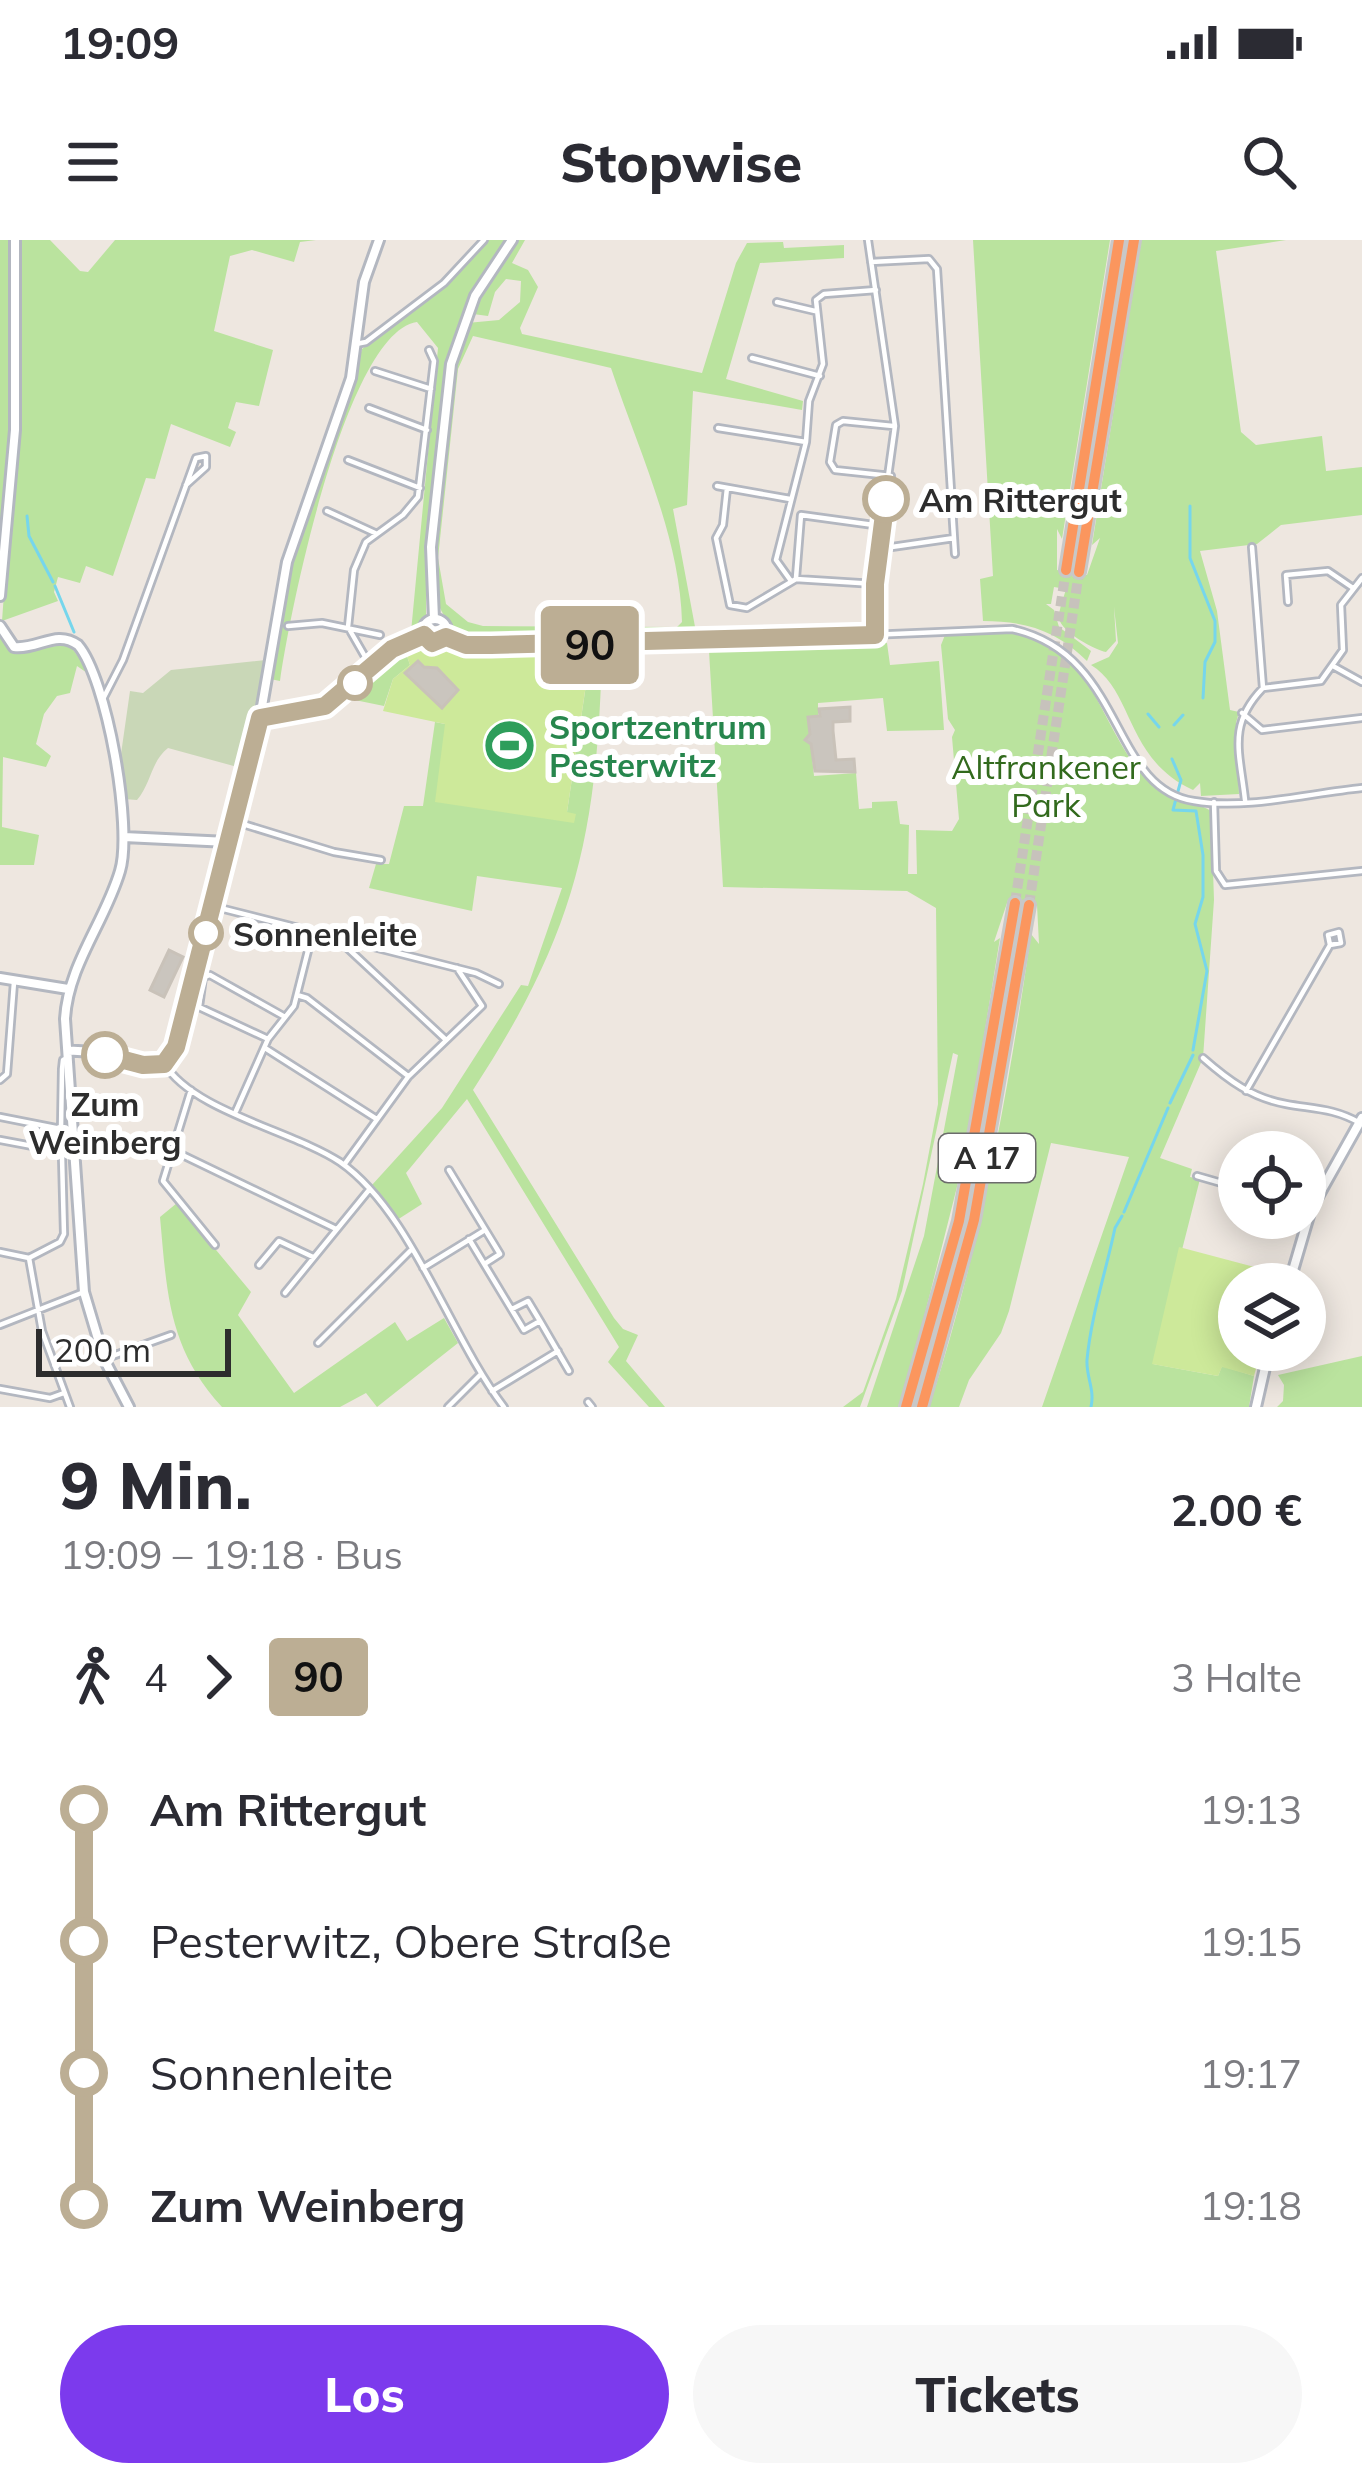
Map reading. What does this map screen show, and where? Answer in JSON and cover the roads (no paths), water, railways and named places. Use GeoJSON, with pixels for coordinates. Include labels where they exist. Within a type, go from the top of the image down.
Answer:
{"type":"FeatureCollection","features":[{"type":"Feature","properties":{"kind":"highway"},"geometry":{"type":"LineString","coordinates":[[1066,570],[1118,240]]}},
{"type":"Feature","properties":{"kind":"highway"},"geometry":{"type":"LineString","coordinates":[[1079,572],[1133,240]]}},
{"type":"Feature","properties":{"kind":"highway","name":"A 17"},"geometry":{"type":"LineString","coordinates":[[906,1407],[959,1221],[1015,903]]}},
{"type":"Feature","properties":{"kind":"highway","name":"A 17"},"geometry":{"type":"LineString","coordinates":[[922,1407],[974,1220],[1029,905]]}},
{"type":"Feature","properties":{"kind":"street"},"geometry":{"type":"LineString","coordinates":[[0,596],[15,430],[15,240]]}},
{"type":"Feature","properties":{"kind":"street"},"geometry":{"type":"LineString","coordinates":[[164,1064],[184,1025],[260,718],[287,562],[352,378],[364,283],[379,240]]}},
{"type":"Feature","properties":{"kind":"street"},"geometry":{"type":"LineString","coordinates":[[356,344],[423,300],[484,240]]}},
{"type":"Feature","properties":{"kind":"street"},"geometry":{"type":"LineString","coordinates":[[434,619],[431,548],[451,364],[475,296],[512,240]]}},
{"type":"Feature","properties":{"kind":"street"},"geometry":{"type":"LineString","coordinates":[[868,240],[895,426],[880,526],[875,635]]}},
{"type":"Feature","properties":{"kind":"street"},"geometry":{"type":"LineString","coordinates":[[871,262],[929,260],[938,268],[955,554]]}},
{"type":"Feature","properties":{"kind":"street"},"geometry":{"type":"LineString","coordinates":[[794,580],[776,560],[806,442],[807,411],[823,364],[816,300],[824,294],[876,290]]}},
{"type":"Feature","properties":{"kind":"street"},"geometry":{"type":"LineString","coordinates":[[777,302],[815,311]]}},
{"type":"Feature","properties":{"kind":"street"},"geometry":{"type":"LineString","coordinates":[[370,667],[348,627],[358,554],[375,533],[412,508],[420,488],[431,389],[430,350]]}},
{"type":"Feature","properties":{"kind":"street"},"geometry":{"type":"LineString","coordinates":[[752,358],[820,376]]}},
{"type":"Feature","properties":{"kind":"street"},"geometry":{"type":"LineString","coordinates":[[375,371],[431,389]]}},
{"type":"Feature","properties":{"kind":"street"},"geometry":{"type":"LineString","coordinates":[[369,408],[427,430]]}},
{"type":"Feature","properties":{"kind":"street"},"geometry":{"type":"LineString","coordinates":[[891,476],[836,470],[830,462],[836,425],[843,421],[895,426]]}},
{"type":"Feature","properties":{"kind":"street"},"geometry":{"type":"LineString","coordinates":[[718,428],[806,442]]}},
{"type":"Feature","properties":{"kind":"street"},"geometry":{"type":"LineString","coordinates":[[104,699],[123,660],[186,485],[196,458],[206,456],[206,467],[186,485]]}},
{"type":"Feature","properties":{"kind":"street"},"geometry":{"type":"LineString","coordinates":[[348,460],[420,488]]}},
{"type":"Feature","properties":{"kind":"street"},"geometry":{"type":"LineString","coordinates":[[717,486],[790,499]]}},
{"type":"Feature","properties":{"kind":"street"},"geometry":{"type":"LineString","coordinates":[[728,488],[723,525],[716,538],[730,605],[747,608],[794,580],[875,584]]}},
{"type":"Feature","properties":{"kind":"street"},"geometry":{"type":"LineString","coordinates":[[327,511],[375,533]]}},
{"type":"Feature","properties":{"kind":"street"},"geometry":{"type":"LineString","coordinates":[[794,580],[801,514],[880,526]]}},
{"type":"Feature","properties":{"kind":"street"},"geometry":{"type":"LineString","coordinates":[[878,549],[953,538]]}},
{"type":"Feature","properties":{"kind":"street"},"geometry":{"type":"LineString","coordinates":[[1252,547],[1263,688]]}},
{"type":"Feature","properties":{"kind":"street"},"geometry":{"type":"LineString","coordinates":[[1288,602],[1286,575],[1328,571],[1353,587]]}},
{"type":"Feature","properties":{"kind":"street"},"geometry":{"type":"LineString","coordinates":[[1245,800],[1238,730],[1241,713],[1263,688],[1318,682],[1334,666],[1343,650],[1340,605],[1362,578]]}},
{"type":"Feature","properties":{"kind":"street"},"geometry":{"type":"LineString","coordinates":[[424,635],[425,625],[434,619]]}},
{"type":"Feature","properties":{"kind":"street"},"geometry":{"type":"LineString","coordinates":[[434,619],[446,626],[446,637]]}},
{"type":"Feature","properties":{"kind":"street"},"geometry":{"type":"LineString","coordinates":[[288,626],[322,623],[380,634]]}},
{"type":"Feature","properties":{"kind":"street"},"geometry":{"type":"LineString","coordinates":[[0,626],[14,646],[72,640],[88,658],[104,699],[124,837],[119,874],[68,988],[69,1054],[84,1292],[104,1359],[129,1407]]}},
{"type":"Feature","properties":{"kind":"street"},"geometry":{"type":"LineString","coordinates":[[424,635],[432,643],[446,637],[466,645],[512,645],[997,627],[1041,637],[1069,653],[1089,675],[1153,780],[1176,796],[1214,802],[1362,788]]}},
{"type":"Feature","properties":{"kind":"street"},"geometry":{"type":"LineString","coordinates":[[260,718],[325,706],[392,649],[424,635]]}},
{"type":"Feature","properties":{"kind":"street"},"geometry":{"type":"LineString","coordinates":[[1334,666],[1362,682]]}},
{"type":"Feature","properties":{"kind":"street"},"geometry":{"type":"LineString","coordinates":[[1241,713],[1262,730],[1362,718]]}},
{"type":"Feature","properties":{"kind":"street"},"geometry":{"type":"LineString","coordinates":[[1214,802],[1216,872],[1225,885],[1362,871]]}},
{"type":"Feature","properties":{"kind":"street"},"geometry":{"type":"LineString","coordinates":[[233,821],[334,852],[381,860]]}},
{"type":"Feature","properties":{"kind":"street"},"geometry":{"type":"LineString","coordinates":[[124,837],[228,842]]}},
{"type":"Feature","properties":{"kind":"street"},"geometry":{"type":"LineString","coordinates":[[212,906],[457,968],[500,984]]}},
{"type":"Feature","properties":{"kind":"street"},"geometry":{"type":"LineString","coordinates":[[236,1112],[268,1039],[297,995],[313,931]]}},
{"type":"Feature","properties":{"kind":"street"},"geometry":{"type":"LineString","coordinates":[[337,938],[445,1039]]}},
{"type":"Feature","properties":{"kind":"street"},"geometry":{"type":"LineString","coordinates":[[1246,1091],[1330,945]]}},
{"type":"Feature","properties":{"kind":"street"},"geometry":{"type":"LineString","coordinates":[[344,1166],[408,1077],[482,1006],[457,968]]}},
{"type":"Feature","properties":{"kind":"street"},"geometry":{"type":"LineString","coordinates":[[268,1039],[199,1007],[203,977],[210,975],[285,1017]]}},
{"type":"Feature","properties":{"kind":"street"},"geometry":{"type":"LineString","coordinates":[[0,978],[68,988]]}},
{"type":"Feature","properties":{"kind":"street"},"geometry":{"type":"LineString","coordinates":[[0,1080],[8,1069],[14,982]]}},
{"type":"Feature","properties":{"kind":"street"},"geometry":{"type":"LineString","coordinates":[[297,995],[308,998],[408,1077]]}},
{"type":"Feature","properties":{"kind":"street"},"geometry":{"type":"LineString","coordinates":[[265,1048],[375,1118]]}},
{"type":"Feature","properties":{"kind":"street"},"geometry":{"type":"LineString","coordinates":[[69,1054],[164,1064],[191,1090],[344,1166],[370,1189],[480,1375],[504,1407]]}},
{"type":"Feature","properties":{"kind":"street"},"geometry":{"type":"LineString","coordinates":[[0,1117],[61,1129],[62,1069],[69,1054]]}},
{"type":"Feature","properties":{"kind":"street"},"geometry":{"type":"LineString","coordinates":[[1203,1058],[1246,1091],[1361,1120],[1326,1178]]}},
{"type":"Feature","properties":{"kind":"street"},"geometry":{"type":"LineString","coordinates":[[191,1090],[165,1186],[215,1245]]}},
{"type":"Feature","properties":{"kind":"street"},"geometry":{"type":"LineString","coordinates":[[0,1140],[59,1151],[63,1238],[29,1258],[0,1252]]}},
{"type":"Feature","properties":{"kind":"street"},"geometry":{"type":"LineString","coordinates":[[172,1150],[336,1229]]}},
{"type":"Feature","properties":{"kind":"street"},"geometry":{"type":"LineString","coordinates":[[449,1170],[500,1254],[484,1264]]}},
{"type":"Feature","properties":{"kind":"street"},"geometry":{"type":"LineString","coordinates":[[1197,1176],[1218,1182]]}},
{"type":"Feature","properties":{"kind":"street"},"geometry":{"type":"LineString","coordinates":[[285,1293],[370,1189]]}},
{"type":"Feature","properties":{"kind":"street"},"geometry":{"type":"LineString","coordinates":[[421,1269],[484,1230]]}},
{"type":"Feature","properties":{"kind":"street"},"geometry":{"type":"LineString","coordinates":[[470,1239],[524,1330],[540,1321]]}},
{"type":"Feature","properties":{"kind":"street"},"geometry":{"type":"LineString","coordinates":[[259,1265],[279,1240],[313,1257]]}},
{"type":"Feature","properties":{"kind":"street"},"geometry":{"type":"LineString","coordinates":[[318,1342],[410,1252]]}},
{"type":"Feature","properties":{"kind":"street"},"geometry":{"type":"LineString","coordinates":[[29,1258],[38,1311],[70,1407]]}},
{"type":"Feature","properties":{"kind":"street"},"geometry":{"type":"LineString","coordinates":[[0,1324],[84,1292]]}},
{"type":"Feature","properties":{"kind":"street"},"geometry":{"type":"LineString","coordinates":[[512,1310],[528,1300],[569,1371]]}},
{"type":"Feature","properties":{"kind":"street"},"geometry":{"type":"LineString","coordinates":[[104,1359],[171,1335]]}},
{"type":"Feature","properties":{"kind":"street"},"geometry":{"type":"LineString","coordinates":[[492,1391],[558,1351]]}},
{"type":"Feature","properties":{"kind":"street"},"geometry":{"type":"LineString","coordinates":[[1256,1407],[1264,1371]]}},
{"type":"Feature","properties":{"kind":"street"},"geometry":{"type":"LineString","coordinates":[[448,1407],[480,1375]]}},
{"type":"Feature","properties":{"kind":"street"},"geometry":{"type":"LineString","coordinates":[[0,1389],[50,1398],[64,1393]]}},
{"type":"Feature","properties":{"kind":"waterway"},"geometry":{"type":"LineString","coordinates":[[1190,506],[1190,558],[1215,621],[1203,698]]}},
{"type":"Feature","properties":{"kind":"waterway"},"geometry":{"type":"LineString","coordinates":[[27,516],[29,536],[53,582]]}},
{"type":"Feature","properties":{"kind":"waterway"},"geometry":{"type":"LineString","coordinates":[[55,586],[74,632]]}},
{"type":"Feature","properties":{"kind":"waterway"},"geometry":{"type":"LineString","coordinates":[[1148,714],[1159,727]]}},
{"type":"Feature","properties":{"kind":"waterway"},"geometry":{"type":"LineString","coordinates":[[1174,725],[1183,715]]}},
{"type":"Feature","properties":{"kind":"waterway"},"geometry":{"type":"LineString","coordinates":[[1172,759],[1181,780],[1173,810],[1196,811],[1203,855],[1203,897],[1195,924],[1207,971],[1193,1050]]}},
{"type":"Feature","properties":{"kind":"waterway"},"geometry":{"type":"LineString","coordinates":[[1170,1103],[1193,1055]]}},
{"type":"Feature","properties":{"kind":"waterway"},"geometry":{"type":"LineString","coordinates":[[1124,1212],[1168,1108]]}},
{"type":"Feature","properties":{"kind":"waterway"},"geometry":{"type":"LineString","coordinates":[[1091,1407],[1089,1343],[1115,1228],[1122,1216]]}},
{"type":"Feature","properties":{"kind":"tunnel"},"geometry":{"type":"LineString","coordinates":[[1015,903],[1066,570]]}},
{"type":"Feature","properties":{"kind":"tunnel"},"geometry":{"type":"LineString","coordinates":[[1029,905],[1079,572]]}},
{"type":"Feature","properties":{"kind":"place","name":"Am Rittergut"},"geometry":{"type":"Point","coordinates":[886,499]}},
{"type":"Feature","properties":{"kind":"place","name":"Sportzentrum Pesterwitz"},"geometry":{"type":"Point","coordinates":[510,745]}},
{"type":"Feature","properties":{"kind":"place","name":"Sonnenleite"},"geometry":{"type":"Point","coordinates":[206,933]}},
{"type":"Feature","properties":{"kind":"place","name":"Zum Weinberg"},"geometry":{"type":"Point","coordinates":[105,1055]}},
{"type":"Feature","properties":{"kind":"park label","name":"Altfrankener Park"},"geometry":{"type":"Point","coordinates":[1046,785]}}]}
